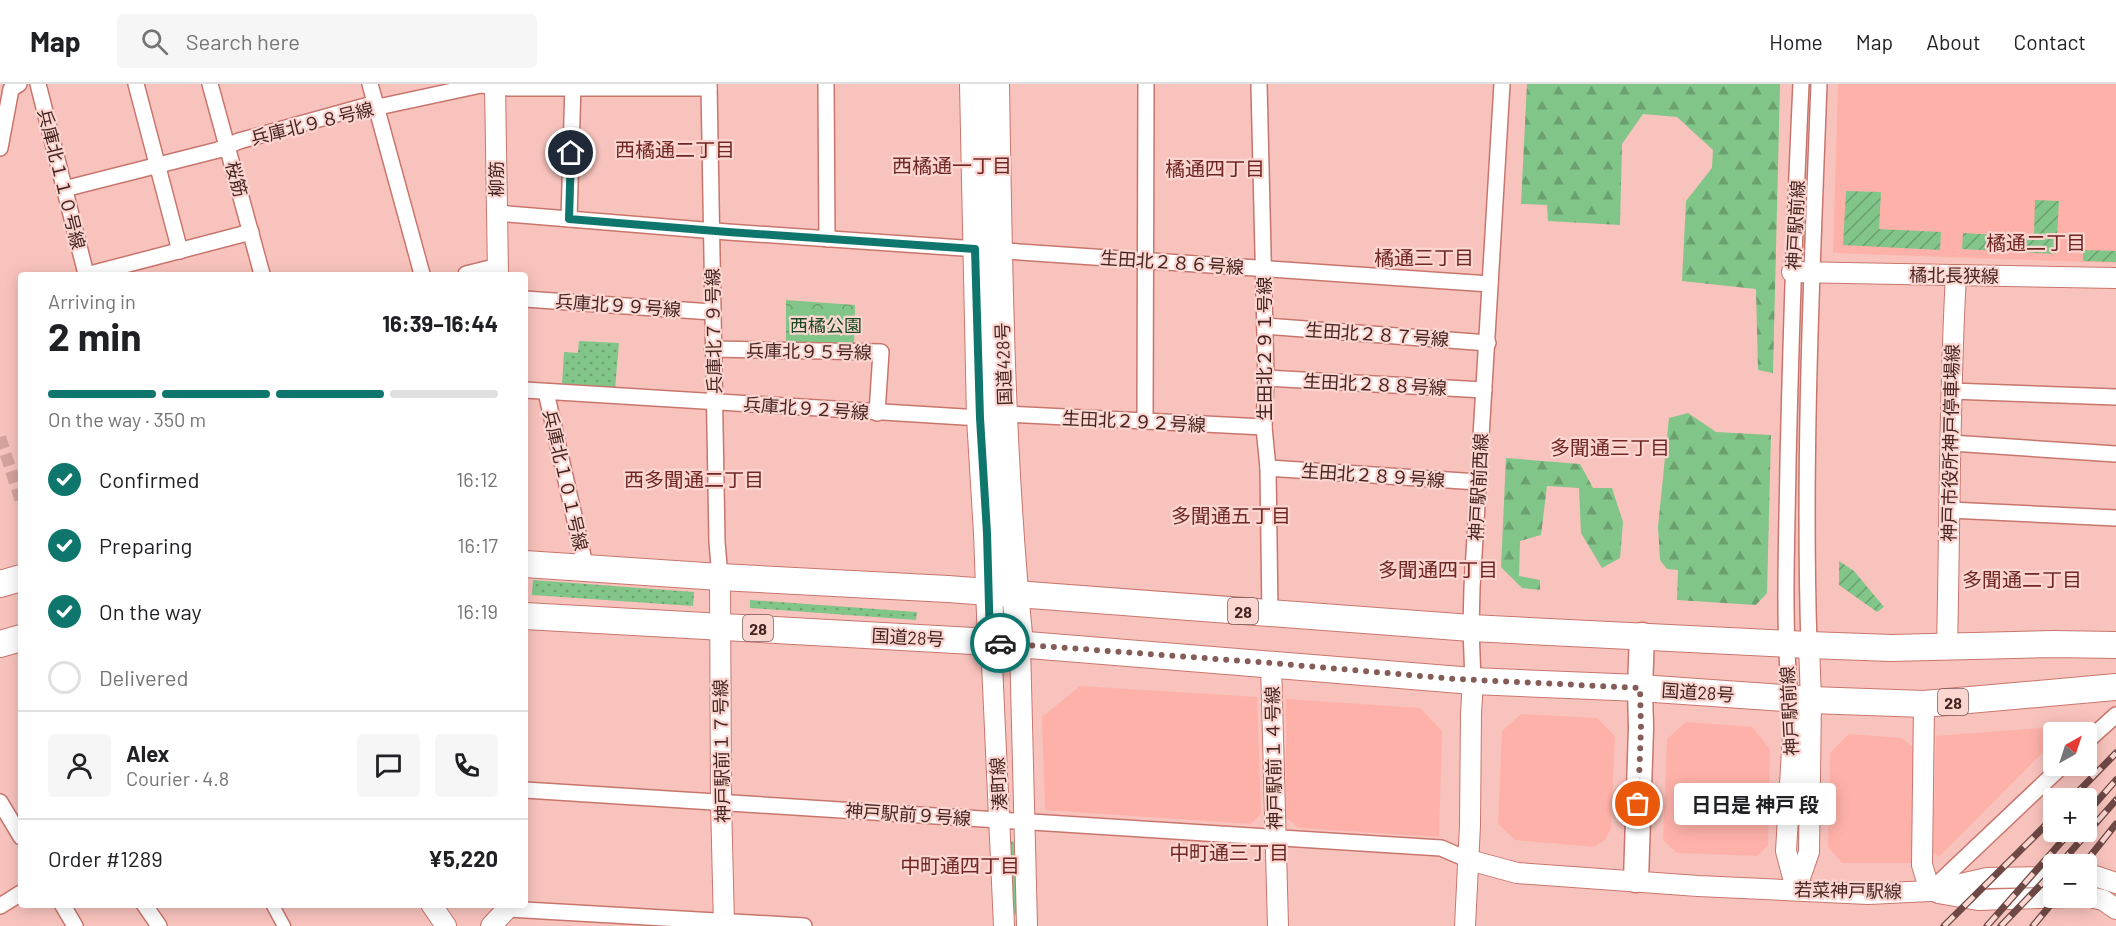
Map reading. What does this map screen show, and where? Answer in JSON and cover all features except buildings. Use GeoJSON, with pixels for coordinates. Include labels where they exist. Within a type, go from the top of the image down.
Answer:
{"type":"FeatureCollection","features":[{"type":"Feature","properties":{"kind":"highway","name":"国道428号"},"geometry":{"type":"LineString","coordinates":[[973,84],[987,249],[1005,414],[1010,533],[1020,644]]}},
{"type":"Feature","properties":{"kind":"highway","name":"国道428号"},"geometry":{"type":"LineString","coordinates":[[990,642],[987,533],[980,418],[996,84]]}},
{"type":"Feature","properties":{"kind":"highway","name":"28"},"geometry":{"type":"LineString","coordinates":[[528,564],[988,592],[1471,628],[1797,644],[1947,647],[2116,645]]}},
{"type":"Feature","properties":{"kind":"highway"},"geometry":{"type":"LineString","coordinates":[[0,584],[18,579]]}},
{"type":"Feature","properties":{"kind":"highway","name":"国道28号"},"geometry":{"type":"LineString","coordinates":[[528,616],[990,642],[1473,681],[1640,688],[1801,699],[1924,704],[2116,687]]}},
{"type":"Feature","properties":{"kind":"highway"},"geometry":{"type":"LineString","coordinates":[[0,644],[18,639]]}},
{"type":"Feature","properties":{"kind":"main road"},"geometry":{"type":"LineString","coordinates":[[1636,880],[1642,635]]}},
{"type":"Feature","properties":{"kind":"street"},"geometry":{"type":"LineString","coordinates":[[0,148],[11,89],[19,84]]}},
{"type":"Feature","properties":{"kind":"street","name":"兵庫北１１０号線"},"geometry":{"type":"LineString","coordinates":[[38,84],[87,272]]}},
{"type":"Feature","properties":{"kind":"street"},"geometry":{"type":"LineString","coordinates":[[136,84],[180,251]]}},
{"type":"Feature","properties":{"kind":"street","name":"桜筋"},"geometry":{"type":"LineString","coordinates":[[210,84],[261,272]]}},
{"type":"Feature","properties":{"kind":"street"},"geometry":{"type":"LineString","coordinates":[[369,84],[421,272]]}},
{"type":"Feature","properties":{"kind":"street"},"geometry":{"type":"LineString","coordinates":[[826,84],[827,239]]}},
{"type":"Feature","properties":{"kind":"street"},"geometry":{"type":"LineString","coordinates":[[1145,420],[1146,84]]}},
{"type":"Feature","properties":{"kind":"street","name":"生田北２９１号線"},"geometry":{"type":"LineString","coordinates":[[1259,84],[1266,378],[1264,427],[1268,468],[1270,614]]}},
{"type":"Feature","properties":{"kind":"street","name":"神戸駅前西線"},"geometry":{"type":"LineString","coordinates":[[1465,926],[1469,860],[1473,681],[1471,628],[1502,84]]}},
{"type":"Feature","properties":{"kind":"street","name":"神戸駅前線"},"geometry":{"type":"LineString","coordinates":[[1796,889],[1809,852],[1797,644],[1792,272],[1801,84]]}},
{"type":"Feature","properties":{"kind":"street","name":"神戸駅前線"},"geometry":{"type":"LineString","coordinates":[[1797,644],[1807,537],[1812,272],[1819,84]]}},
{"type":"Feature","properties":{"kind":"street","name":"兵庫北９８号線"},"geometry":{"type":"LineString","coordinates":[[64,189],[228,146],[358,108],[383,106],[460,87],[495,85],[709,86]]}},
{"type":"Feature","properties":{"kind":"street","name":"柳筋"},"geometry":{"type":"LineString","coordinates":[[495,85],[498,270]]}},
{"type":"Feature","properties":{"kind":"street"},"geometry":{"type":"LineString","coordinates":[[569,219],[573,86]]}},
{"type":"Feature","properties":{"kind":"street","name":"兵庫北７９号線"},"geometry":{"type":"LineString","coordinates":[[709,86],[712,349],[720,577]]}},
{"type":"Feature","properties":{"kind":"street","name":"生田北２８６号線"},"geometry":{"type":"LineString","coordinates":[[496,213],[827,239],[1490,284]]}},
{"type":"Feature","properties":{"kind":"street"},"geometry":{"type":"LineString","coordinates":[[96,272],[251,232]]}},
{"type":"Feature","properties":{"kind":"street"},"geometry":{"type":"LineString","coordinates":[[482,272],[498,270]]}},
{"type":"Feature","properties":{"kind":"street","name":"橘北長狭線"},"geometry":{"type":"LineString","coordinates":[[1792,272],[2116,278]]}},
{"type":"Feature","properties":{"kind":"street","name":"神戸市役所神戸停車場線"},"geometry":{"type":"LineString","coordinates":[[1947,647],[1951,391],[1956,275]]}},
{"type":"Feature","properties":{"kind":"street","name":"兵庫北９９号線"},"geometry":{"type":"LineString","coordinates":[[528,299],[712,312]]}},
{"type":"Feature","properties":{"kind":"street","name":"生田北２８７号線"},"geometry":{"type":"LineString","coordinates":[[1265,326],[1488,343]]}},
{"type":"Feature","properties":{"kind":"street","name":"兵庫北９５号線"},"geometry":{"type":"LineString","coordinates":[[712,349],[880,352],[877,413]]}},
{"type":"Feature","properties":{"kind":"street","name":"生田北２８８号線"},"geometry":{"type":"LineString","coordinates":[[1266,378],[1484,390]]}},
{"type":"Feature","properties":{"kind":"street","name":"兵庫北９２号線"},"geometry":{"type":"LineString","coordinates":[[528,390],[980,418]]}},
{"type":"Feature","properties":{"kind":"street"},"geometry":{"type":"LineString","coordinates":[[1951,391],[2116,397]]}},
{"type":"Feature","properties":{"kind":"street","name":"兵庫北１０１号線"},"geometry":{"type":"LineString","coordinates":[[546,392],[586,569]]}},
{"type":"Feature","properties":{"kind":"street","name":"生田北２９２号線"},"geometry":{"type":"LineString","coordinates":[[1005,414],[1264,427]]}},
{"type":"Feature","properties":{"kind":"street"},"geometry":{"type":"LineString","coordinates":[[1951,443],[2116,454]]}},
{"type":"Feature","properties":{"kind":"street","name":"生田北２８９号線"},"geometry":{"type":"LineString","coordinates":[[1268,468],[1478,482]]}},
{"type":"Feature","properties":{"kind":"street"},"geometry":{"type":"LineString","coordinates":[[1950,510],[2116,518]]}},
{"type":"Feature","properties":{"kind":"street","name":"神戸駅前１７号線"},"geometry":{"type":"LineString","coordinates":[[720,577],[724,924]]}},
{"type":"Feature","properties":{"kind":"street"},"geometry":{"type":"LineString","coordinates":[[2053,644],[2116,634]]}},
{"type":"Feature","properties":{"kind":"street","name":"湊町線"},"geometry":{"type":"LineString","coordinates":[[990,642],[1004,926]]}},
{"type":"Feature","properties":{"kind":"street","name":"湊町線"},"geometry":{"type":"LineString","coordinates":[[1020,644],[1027,926]]}},
{"type":"Feature","properties":{"kind":"street","name":"神戸駅前１４号線"},"geometry":{"type":"LineString","coordinates":[[1271,663],[1278,926]]}},
{"type":"Feature","properties":{"kind":"street"},"geometry":{"type":"LineString","coordinates":[[1924,704],[1922,865],[1930,891]]}},
{"type":"Feature","properties":{"kind":"street"},"geometry":{"type":"LineString","coordinates":[[2097,732],[2116,715]]}},
{"type":"Feature","properties":{"kind":"street"},"geometry":{"type":"LineString","coordinates":[[1930,891],[2051,776]]}},
{"type":"Feature","properties":{"kind":"street","name":"神戸駅前９号線"},"geometry":{"type":"LineString","coordinates":[[528,790],[1441,848],[1469,860]]}},
{"type":"Feature","properties":{"kind":"street"},"geometry":{"type":"LineString","coordinates":[[0,802],[18,832]]}},
{"type":"Feature","properties":{"kind":"street","name":"若菜神戸駅線"},"geometry":{"type":"LineString","coordinates":[[1469,860],[1517,873],[1698,886],[1868,894],[1930,891]]}},
{"type":"Feature","properties":{"kind":"street"},"geometry":{"type":"LineString","coordinates":[[2097,876],[2116,883],[2102,902]]}},
{"type":"Feature","properties":{"kind":"street"},"geometry":{"type":"LineString","coordinates":[[1930,891],[1987,878],[2043,877]]}},
{"type":"Feature","properties":{"kind":"street"},"geometry":{"type":"LineString","coordinates":[[1930,891],[1978,900],[2043,898]]}},
{"type":"Feature","properties":{"kind":"street"},"geometry":{"type":"LineString","coordinates":[[0,906],[18,895]]}},
{"type":"Feature","properties":{"kind":"street"},"geometry":{"type":"LineString","coordinates":[[64,908],[75,926]]}},
{"type":"Feature","properties":{"kind":"street"},"geometry":{"type":"LineString","coordinates":[[147,908],[159,926]]}},
{"type":"Feature","properties":{"kind":"street"},"geometry":{"type":"LineString","coordinates":[[274,908],[284,926]]}},
{"type":"Feature","properties":{"kind":"street"},"geometry":{"type":"LineString","coordinates":[[434,908],[446,926]]}},
{"type":"Feature","properties":{"kind":"street"},"geometry":{"type":"LineString","coordinates":[[491,926],[506,908]]}},
{"type":"Feature","properties":{"kind":"street"},"geometry":{"type":"LineString","coordinates":[[520,908],[724,924],[804,926]]}},
{"type":"Feature","properties":{"kind":"shaded area"},"geometry":{"type":"Polygon","coordinates":[[[1838,84],[2116,84],[2116,263],[1833,253],[1838,84]]]}},
{"type":"Feature","properties":{"kind":"shaded area"},"geometry":{"type":"Polygon","coordinates":[[[1080,686],[1257,697],[1261,814],[1251,824],[1045,810],[1042,717],[1080,686]]]}},
{"type":"Feature","properties":{"kind":"shaded area"},"geometry":{"type":"Polygon","coordinates":[[[1286,699],[1420,708],[1442,731],[1439,837],[1299,828],[1286,818],[1286,699]]]}},
{"type":"Feature","properties":{"kind":"shaded area"},"geometry":{"type":"Polygon","coordinates":[[[1521,714],[1597,718],[1615,736],[1611,828],[1605,840],[1594,847],[1515,840],[1498,824],[1502,731],[1521,714]]]}},
{"type":"Feature","properties":{"kind":"shaded area"},"geometry":{"type":"Polygon","coordinates":[[[1686,722],[1752,727],[1770,749],[1768,845],[1758,856],[1677,853],[1663,840],[1667,739],[1686,722]]]}},
{"type":"Feature","properties":{"kind":"shaded area"},"geometry":{"type":"Polygon","coordinates":[[[2043,728],[2043,752],[1939,857],[1933,852],[1936,736],[2043,728]]]}},
{"type":"Feature","properties":{"kind":"shaded area"},"geometry":{"type":"Polygon","coordinates":[[[1849,734],[1902,738],[1914,748],[1912,863],[1842,863],[1828,847],[1830,753],[1849,734]]]}},
{"type":"Feature","properties":{"kind":"green space"},"geometry":{"type":"Polygon","coordinates":[[[1527,84],[1780,84],[1773,373],[1758,370],[1756,289],[1682,281],[1686,201],[1712,168],[1713,150],[1677,117],[1643,114],[1622,144],[1620,225],[1548,221],[1547,205],[1521,204],[1527,84]]]}},
{"type":"Feature","properties":{"kind":"green space"},"geometry":{"type":"Polygon","coordinates":[[[1846,191],[1881,192],[1879,229],[1941,232],[1940,250],[1843,245],[1846,191]]]}},
{"type":"Feature","properties":{"kind":"green space"},"geometry":{"type":"Polygon","coordinates":[[[2035,200],[2059,201],[2056,254],[1962,249],[1963,233],[2034,237],[2035,200]]]}},
{"type":"Feature","properties":{"kind":"green space"},"geometry":{"type":"Polygon","coordinates":[[[2083,250],[2116,251],[2116,262],[2083,261],[2083,250]]]}},
{"type":"Feature","properties":{"kind":"green space","name":"西橘公園"},"geometry":{"type":"Polygon","coordinates":[[[786,300],[855,305],[854,347],[786,346],[786,300]]]}},
{"type":"Feature","properties":{"kind":"green space"},"geometry":{"type":"Polygon","coordinates":[[[579,341],[619,343],[615,389],[562,385],[564,352],[578,353],[579,341]]]}},
{"type":"Feature","properties":{"kind":"green space"},"geometry":{"type":"Polygon","coordinates":[[[1688,413],[1716,432],[1771,435],[1767,593],[1756,605],[1677,600],[1678,570],[1667,569],[1660,560],[1658,527],[1669,418],[1688,413]]]}},
{"type":"Feature","properties":{"kind":"green space"},"geometry":{"type":"Polygon","coordinates":[[[1506,458],[1580,464],[1593,488],[1612,488],[1623,522],[1620,558],[1602,568],[1581,533],[1579,488],[1547,486],[1541,535],[1520,541],[1519,576],[1540,580],[1540,590],[1522,588],[1501,567],[1506,458]]]}},
{"type":"Feature","properties":{"kind":"green space"},"geometry":{"type":"Polygon","coordinates":[[[1839,561],[1854,571],[1884,607],[1877,612],[1839,585],[1839,561]]]}},
{"type":"Feature","properties":{"kind":"green space"},"geometry":{"type":"Polygon","coordinates":[[[533,580],[694,592],[693,606],[532,595],[533,580]]]}},
{"type":"Feature","properties":{"kind":"green space"},"geometry":{"type":"Polygon","coordinates":[[[750,600],[917,612],[916,620],[750,608],[750,600]]]}},
{"type":"Feature","properties":{"kind":"green space"},"geometry":{"type":"Polygon","coordinates":[[[1012,841],[1015,843],[1018,911],[1015,915],[1012,912],[1009,845],[1012,841]]]}},
{"type":"Feature","properties":{"kind":"tunnel"},"geometry":{"type":"LineString","coordinates":[[0,437],[18,492]]}},
{"type":"Feature","properties":{"kind":"railway"},"geometry":{"type":"LineString","coordinates":[[2082,788],[2116,753]]}},
{"type":"Feature","properties":{"kind":"railway"},"geometry":{"type":"LineString","coordinates":[[2097,802],[2116,780]]}},
{"type":"Feature","properties":{"kind":"railway"},"geometry":{"type":"LineString","coordinates":[[2069,854],[2116,800]]}},
{"type":"Feature","properties":{"kind":"railway"},"geometry":{"type":"LineString","coordinates":[[2092,854],[2116,824]]}},
{"type":"Feature","properties":{"kind":"railway"},"geometry":{"type":"LineString","coordinates":[[1944,926],[2043,828]]}},
{"type":"Feature","properties":{"kind":"railway"},"geometry":{"type":"LineString","coordinates":[[1987,926],[2061,842]]}},
{"type":"Feature","properties":{"kind":"railway"},"geometry":{"type":"LineString","coordinates":[[2001,926],[2043,882]]}},
{"type":"Feature","properties":{"kind":"railway"},"geometry":{"type":"LineString","coordinates":[[2033,926],[2048,908]]}},
{"type":"Feature","properties":{"kind":"way so far"},"geometry":{"type":"LineString","coordinates":[[1000,643],[1492,682],[1640,688],[1638,804]]}},
{"type":"Feature","properties":{"kind":"place","name":"日日是 神戸 段"},"geometry":{"type":"Point","coordinates":[1638,804]}},
{"type":"Feature","properties":{"kind":"district","name":"西橘通二丁目"},"geometry":{"type":"Point","coordinates":[675,149]}},
{"type":"Feature","properties":{"kind":"district","name":"西橘通一丁目"},"geometry":{"type":"Point","coordinates":[952,165]}},
{"type":"Feature","properties":{"kind":"district","name":"橘通四丁目"},"geometry":{"type":"Point","coordinates":[1215,168]}},
{"type":"Feature","properties":{"kind":"district","name":"橘通二丁目"},"geometry":{"type":"Point","coordinates":[2036,242]}},
{"type":"Feature","properties":{"kind":"district","name":"橘通三丁目"},"geometry":{"type":"Point","coordinates":[1424,257]}},
{"type":"Feature","properties":{"kind":"district","name":"多聞通三丁目"},"geometry":{"type":"Point","coordinates":[1610,447]}},
{"type":"Feature","properties":{"kind":"district","name":"西多聞通二丁目"},"geometry":{"type":"Point","coordinates":[694,479]}},
{"type":"Feature","properties":{"kind":"district","name":"多聞通五丁目"},"geometry":{"type":"Point","coordinates":[1231,515]}},
{"type":"Feature","properties":{"kind":"district","name":"多聞通四丁目"},"geometry":{"type":"Point","coordinates":[1438,569]}},
{"type":"Feature","properties":{"kind":"district","name":"多聞通二丁目"},"geometry":{"type":"Point","coordinates":[2022,579]}},
{"type":"Feature","properties":{"kind":"district","name":"中町通三丁目"},"geometry":{"type":"Point","coordinates":[1229,852]}},
{"type":"Feature","properties":{"kind":"district","name":"中町通四丁目"},"geometry":{"type":"Point","coordinates":[960,865]}},
{"type":"Feature","properties":{"kind":"route"},"geometry":{"type":"LineString","coordinates":[[571,153],[569,219],[975,249],[990,642],[1000,643]]}}]}
